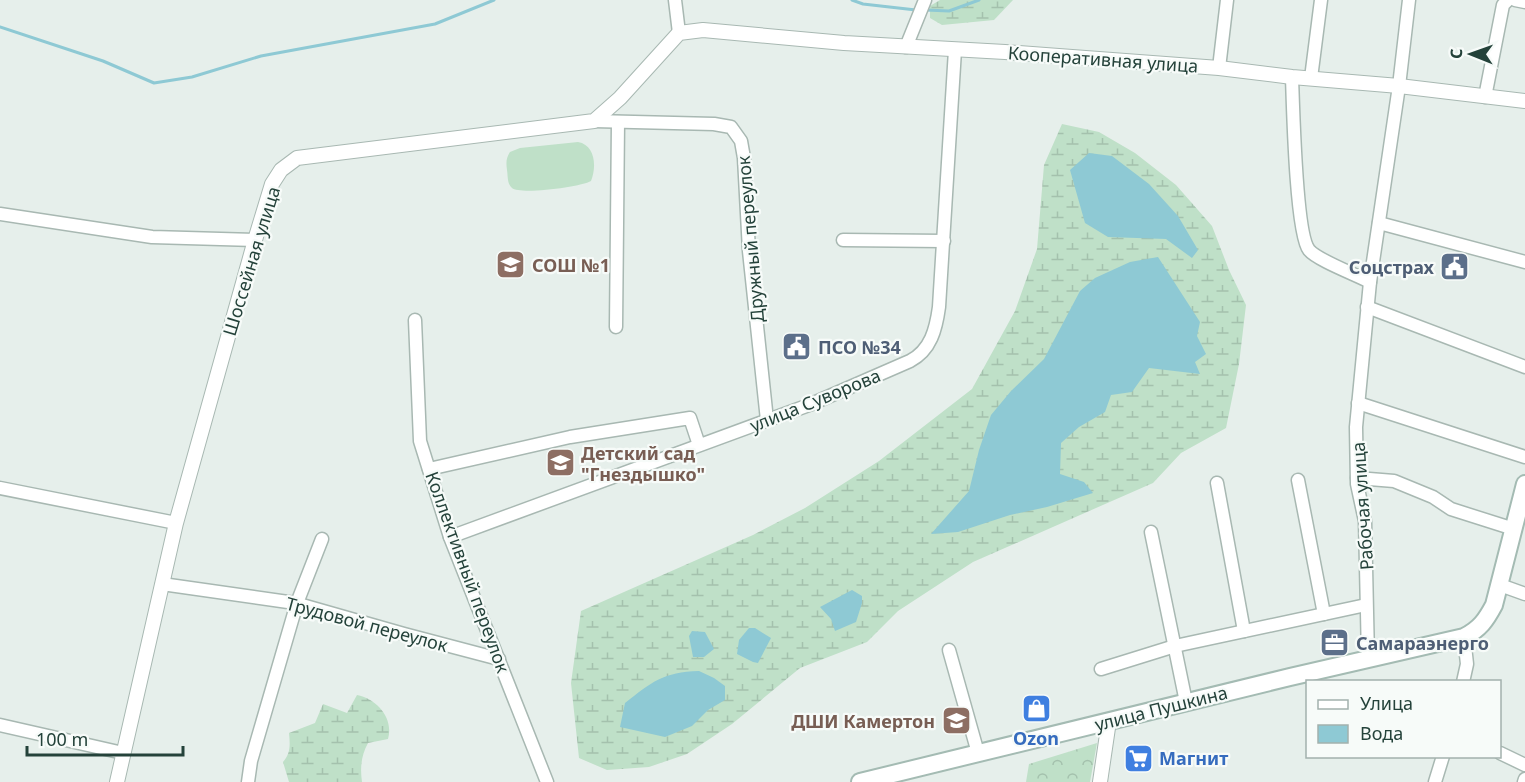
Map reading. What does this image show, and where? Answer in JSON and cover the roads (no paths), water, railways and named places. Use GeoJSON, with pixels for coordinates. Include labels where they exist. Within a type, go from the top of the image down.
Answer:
{"type":"FeatureCollection","features":[{"type":"Feature","properties":{"kind":"main road"},"geometry":{"type":"LineString","coordinates":[[1464,637],[1485,622],[1494,604],[1525,484]]}},
{"type":"Feature","properties":{"kind":"main road","name":"улица Пушкина"},"geometry":{"type":"LineString","coordinates":[[860,782],[1368,658],[1464,637]]}},
{"type":"Feature","properties":{"kind":"street"},"geometry":{"type":"LineString","coordinates":[[594,121],[620,98],[679,33],[675,0]]}},
{"type":"Feature","properties":{"kind":"street"},"geometry":{"type":"LineString","coordinates":[[906,47],[925,0]]}},
{"type":"Feature","properties":{"kind":"street"},"geometry":{"type":"LineString","coordinates":[[1219,69],[1227,0]]}},
{"type":"Feature","properties":{"kind":"street"},"geometry":{"type":"LineString","coordinates":[[1311,78],[1321,0]]}},
{"type":"Feature","properties":{"kind":"street","name":"Рабочая улица"},"geometry":{"type":"LineString","coordinates":[[1368,658],[1365,521],[1357,478],[1356,427],[1370,282],[1399,86],[1409,0]]}},
{"type":"Feature","properties":{"kind":"street"},"geometry":{"type":"LineString","coordinates":[[1485,98],[1503,5],[1508,0]]}},
{"type":"Feature","properties":{"kind":"street"},"geometry":{"type":"LineString","coordinates":[[1515,0],[1525,2]]}},
{"type":"Feature","properties":{"kind":"street","name":"Кооперативная улица"},"geometry":{"type":"LineString","coordinates":[[679,33],[703,30],[1219,69],[1399,86],[1525,101]]}},
{"type":"Feature","properties":{"kind":"street","name":"улица Суворова"},"geometry":{"type":"LineString","coordinates":[[450,537],[809,405],[918,357],[932,336],[938,319],[955,50]]}},
{"type":"Feature","properties":{"kind":"street"},"geometry":{"type":"LineString","coordinates":[[1292,77],[1298,193],[1304,240],[1312,253],[1370,282]]}},
{"type":"Feature","properties":{"kind":"street","name":"Дружный переулок"},"geometry":{"type":"LineString","coordinates":[[594,121],[714,124],[730,127],[741,141],[749,251],[767,420]]}},
{"type":"Feature","properties":{"kind":"street","name":"Шоссейная улица"},"geometry":{"type":"LineString","coordinates":[[117,782],[176,523],[255,240],[272,184],[281,170],[297,158],[594,121]]}},
{"type":"Feature","properties":{"kind":"street"},"geometry":{"type":"LineString","coordinates":[[616,327],[618,122]]}},
{"type":"Feature","properties":{"kind":"street"},"geometry":{"type":"LineString","coordinates":[[0,214],[152,237],[255,240]]}},
{"type":"Feature","properties":{"kind":"street"},"geometry":{"type":"LineString","coordinates":[[1379,223],[1525,262]]}},
{"type":"Feature","properties":{"kind":"street"},"geometry":{"type":"LineString","coordinates":[[843,240],[944,241]]}},
{"type":"Feature","properties":{"kind":"street"},"geometry":{"type":"LineString","coordinates":[[1367,307],[1525,367]]}},
{"type":"Feature","properties":{"kind":"street","name":"Коллективный переулок"},"geometry":{"type":"LineString","coordinates":[[415,321],[420,441],[450,537],[547,782]]}},
{"type":"Feature","properties":{"kind":"street"},"geometry":{"type":"LineString","coordinates":[[1358,404],[1525,457]]}},
{"type":"Feature","properties":{"kind":"street"},"geometry":{"type":"LineString","coordinates":[[429,469],[570,437],[690,418],[699,445]]}},
{"type":"Feature","properties":{"kind":"street"},"geometry":{"type":"LineString","coordinates":[[1357,478],[1394,481],[1433,497],[1451,509],[1514,529]]}},
{"type":"Feature","properties":{"kind":"street"},"geometry":{"type":"LineString","coordinates":[[1299,480],[1324,614]]}},
{"type":"Feature","properties":{"kind":"street"},"geometry":{"type":"LineString","coordinates":[[1217,483],[1244,631]]}},
{"type":"Feature","properties":{"kind":"street"},"geometry":{"type":"LineString","coordinates":[[0,488],[176,523]]}},
{"type":"Feature","properties":{"kind":"street"},"geometry":{"type":"LineString","coordinates":[[1151,532],[1186,702]]}},
{"type":"Feature","properties":{"kind":"street"},"geometry":{"type":"LineString","coordinates":[[248,782],[251,761],[297,603],[322,539]]}},
{"type":"Feature","properties":{"kind":"street","name":"Трудовой переулок"},"geometry":{"type":"LineString","coordinates":[[162,584],[297,603],[499,659]]}},
{"type":"Feature","properties":{"kind":"street"},"geometry":{"type":"LineString","coordinates":[[1500,585],[1525,594]]}},
{"type":"Feature","properties":{"kind":"street"},"geometry":{"type":"LineString","coordinates":[[1101,669],[1175,646],[1366,605]]}},
{"type":"Feature","properties":{"kind":"street"},"geometry":{"type":"LineString","coordinates":[[1462,680],[1467,664],[1464,637]]}},
{"type":"Feature","properties":{"kind":"street"},"geometry":{"type":"LineString","coordinates":[[950,650],[978,753]]}},
{"type":"Feature","properties":{"kind":"street"},"geometry":{"type":"LineString","coordinates":[[1100,782],[1109,721]]}},
{"type":"Feature","properties":{"kind":"street"},"geometry":{"type":"LineString","coordinates":[[0,725],[123,753]]}},
{"type":"Feature","properties":{"kind":"street"},"geometry":{"type":"LineString","coordinates":[[1501,753],[1525,765]]}},
{"type":"Feature","properties":{"kind":"street"},"geometry":{"type":"LineString","coordinates":[[1435,782],[1442,758]]}},
{"type":"Feature","properties":{"kind":"water"},"geometry":{"type":"Polygon","coordinates":[[[1089,153],[1112,156],[1149,184],[1178,216],[1198,250],[1192,258],[1166,239],[1108,237],[1085,223],[1070,170],[1089,153]]]}},
{"type":"Feature","properties":{"kind":"water"},"geometry":{"type":"Polygon","coordinates":[[[1158,257],[1200,322],[1197,336],[1206,354],[1195,362],[1200,374],[1149,368],[1132,392],[1111,395],[1105,412],[1079,427],[1061,443],[1060,474],[1084,482],[1093,493],[1010,515],[958,532],[931,534],[969,491],[991,415],[1011,391],[1044,359],[1080,291],[1095,278],[1130,262],[1158,257]]]}},
{"type":"Feature","properties":{"kind":"water"},"geometry":{"type":"Polygon","coordinates":[[[852,590],[862,596],[856,622],[835,631],[831,619],[820,607],[852,590]]]}},
{"type":"Feature","properties":{"kind":"water"},"geometry":{"type":"Polygon","coordinates":[[[749,628],[755,628],[771,638],[758,663],[737,654],[739,640],[749,628]]]}},
{"type":"Feature","properties":{"kind":"water"},"geometry":{"type":"Polygon","coordinates":[[[692,631],[705,632],[714,649],[704,657],[693,657],[689,636],[692,631]]]}},
{"type":"Feature","properties":{"kind":"water"},"geometry":{"type":"Polygon","coordinates":[[[699,671],[725,686],[725,700],[708,710],[692,726],[665,737],[620,727],[625,703],[643,689],[676,673],[699,671]]]}},
{"type":"Feature","properties":{"kind":"waterway"},"geometry":{"type":"LineString","coordinates":[[0,27],[103,61],[154,83],[192,77],[261,56],[435,24],[494,0]]}},
{"type":"Feature","properties":{"kind":"waterway"},"geometry":{"type":"LineString","coordinates":[[852,0],[863,4],[916,10]]}},
{"type":"Feature","properties":{"kind":"waterway"},"geometry":{"type":"LineString","coordinates":[[926,10],[949,11],[979,0]]}},
{"type":"Feature","properties":{"kind":"place","name":"СОШ №1"},"geometry":{"type":"Point","coordinates":[511,265]}},
{"type":"Feature","properties":{"kind":"place","name":"Соцстрах"},"geometry":{"type":"Point","coordinates":[1455,267]}},
{"type":"Feature","properties":{"kind":"place","name":"ПСО №34"},"geometry":{"type":"Point","coordinates":[797,347]}},
{"type":"Feature","properties":{"kind":"place","name":"Детский сад \"Гнездышко\""},"geometry":{"type":"Point","coordinates":[560,463]}},
{"type":"Feature","properties":{"kind":"place","name":"Самараэнерго"},"geometry":{"type":"Point","coordinates":[1335,643]}},
{"type":"Feature","properties":{"kind":"place","name":"Ozon"},"geometry":{"type":"Point","coordinates":[1036,709]}},
{"type":"Feature","properties":{"kind":"place","name":"ДШИ Камертон"},"geometry":{"type":"Point","coordinates":[956,721]}},
{"type":"Feature","properties":{"kind":"place","name":"Магнит"},"geometry":{"type":"Point","coordinates":[1138,758]}}]}
